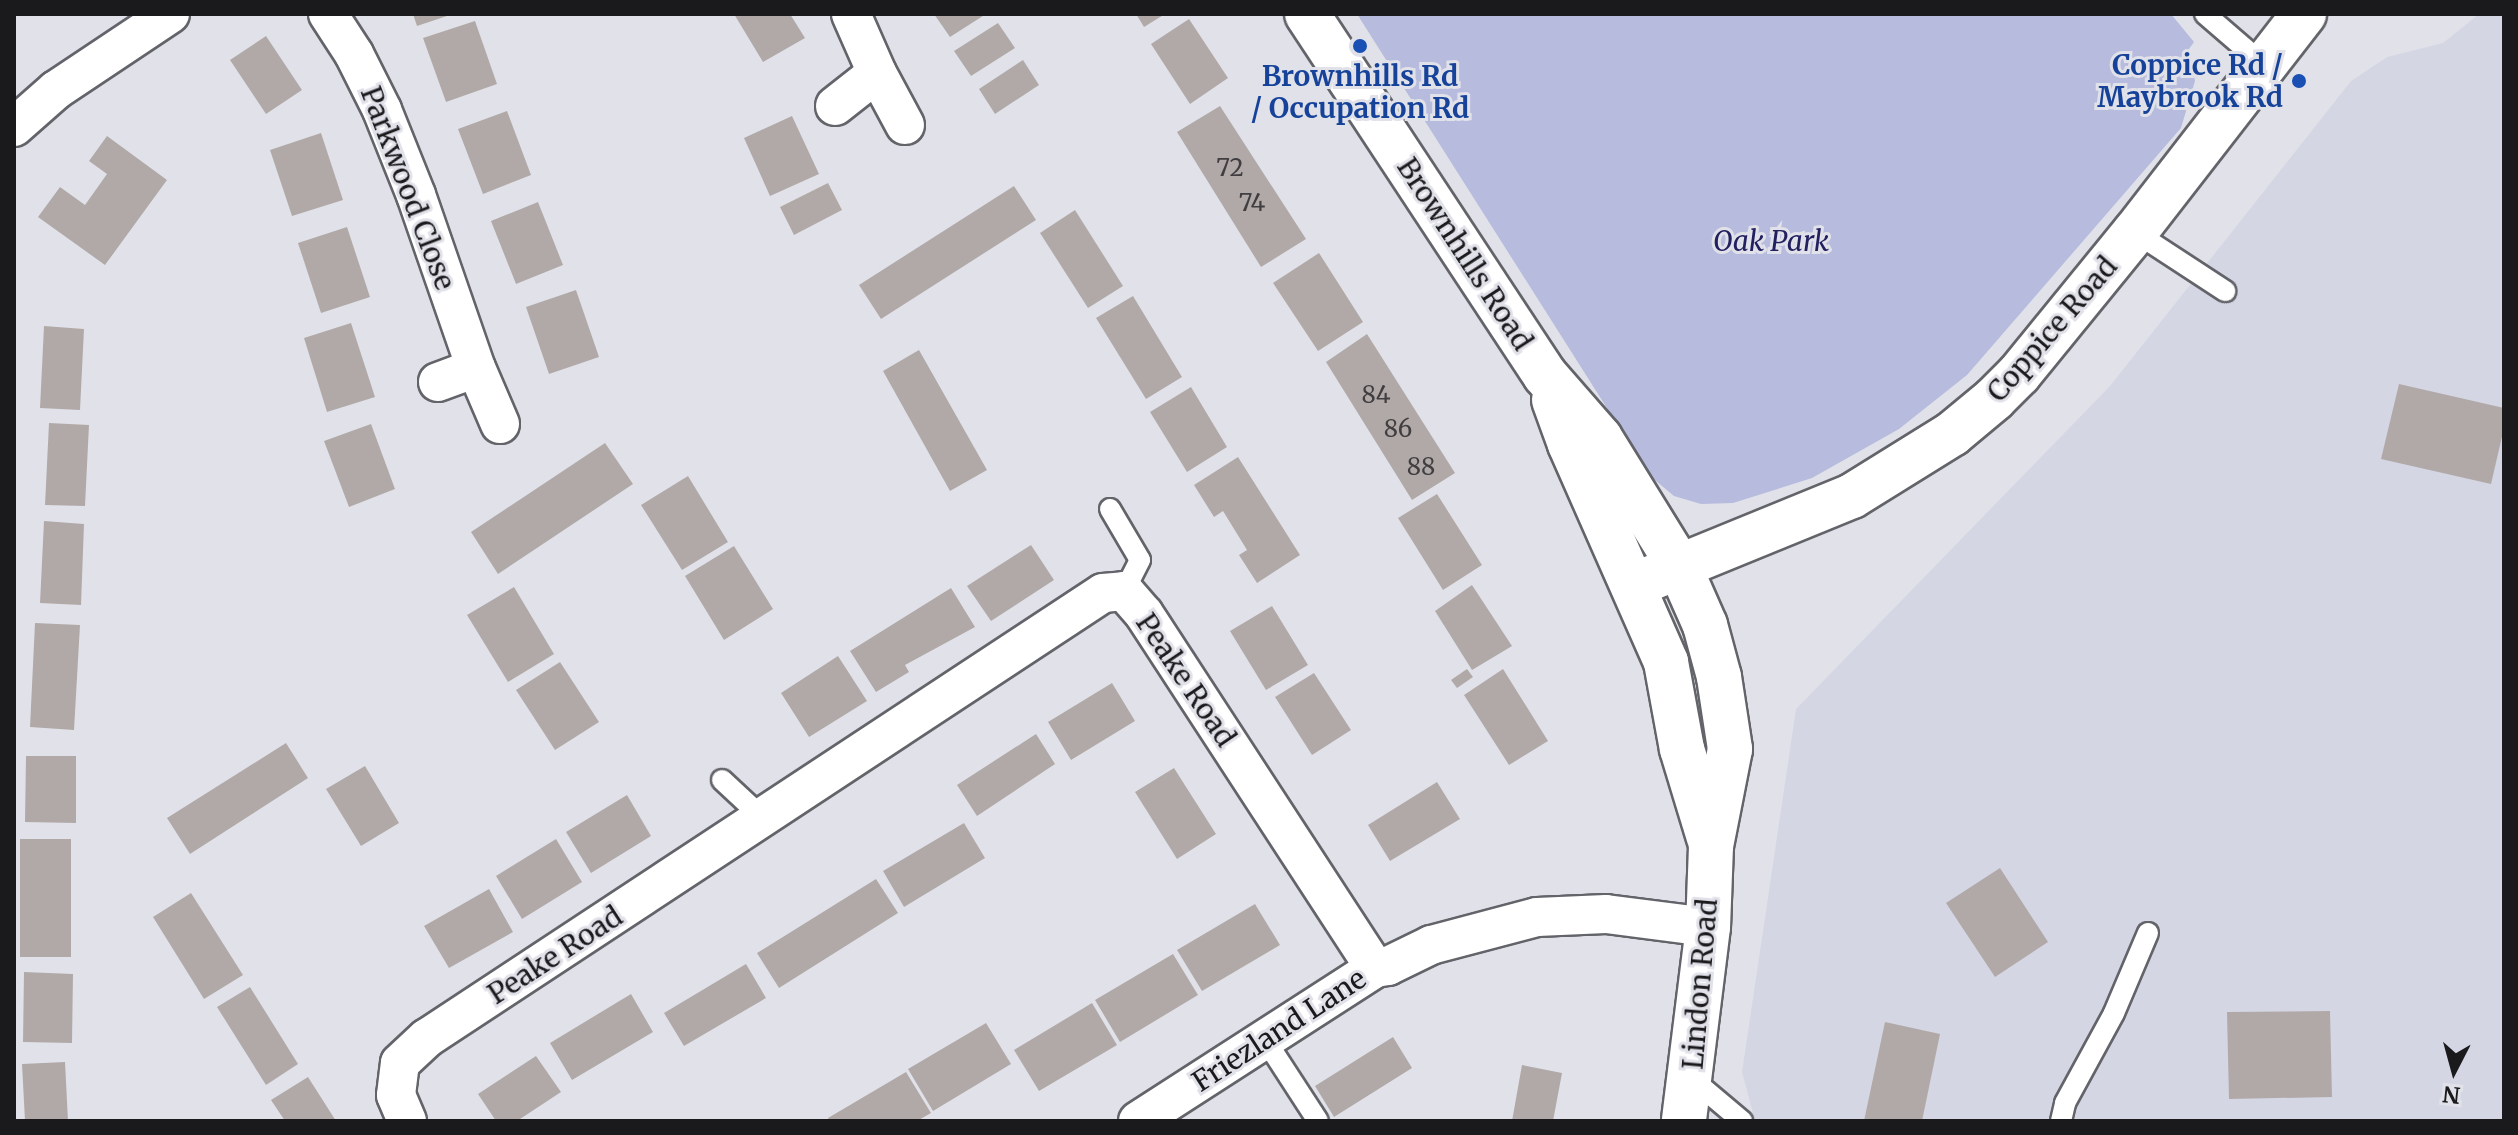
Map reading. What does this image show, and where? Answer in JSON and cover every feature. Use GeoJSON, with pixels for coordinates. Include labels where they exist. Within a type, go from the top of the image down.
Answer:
{"type":"FeatureCollection","features":[{"type":"Feature","properties":{"kind":"main road","name":"Brownhills Road"},"geometry":{"type":"LineString","coordinates":[[1307,14],[1545,375],[1600,438],[1679,566]]}},
{"type":"Feature","properties":{"kind":"main road","name":"Coppice Road"},"geometry":{"type":"LineString","coordinates":[[1634,585],[1852,496],[1952,434],[2019,374],[2135,232],[2304,14]]}},
{"type":"Feature","properties":{"kind":"main road","name":"Brownhills Road"},"geometry":{"type":"LineString","coordinates":[[1545,375],[1570,444],[1634,585]]}},
{"type":"Feature","properties":{"kind":"main road","name":"Lindon Road"},"geometry":{"type":"LineString","coordinates":[[1679,566],[1708,637],[1719,677],[1730,749],[1711,846],[1708,927],[1684,1121]]}},
{"type":"Feature","properties":{"kind":"main road","name":"Lindon Road"},"geometry":{"type":"LineString","coordinates":[[1634,585],[1666,662],[1682,749],[1711,846]]}},
{"type":"Feature","properties":{"kind":"street"},"geometry":{"type":"LineString","coordinates":[[14,127],[56,90],[170,14]]}},
{"type":"Feature","properties":{"kind":"street","name":"Parkwood Close"},"geometry":{"type":"LineString","coordinates":[[328,14],[354,54],[382,110],[416,195],[476,368],[500,424]]}},
{"type":"Feature","properties":{"kind":"street"},"geometry":{"type":"LineString","coordinates":[[851,14],[877,73],[905,125]]}},
{"type":"Feature","properties":{"kind":"street"},"geometry":{"type":"LineString","coordinates":[[835,106],[877,73]]}},
{"type":"Feature","properties":{"kind":"street"},"geometry":{"type":"LineString","coordinates":[[438,382],[476,368]]}},
{"type":"Feature","properties":{"kind":"street","name":"Peake Road"},"geometry":{"type":"LineString","coordinates":[[407,1121],[396,1095],[400,1063],[427,1038],[1103,593],[1124,591],[1144,614],[1375,968]]}},
{"type":"Feature","properties":{"kind":"street","name":"Friezland Lane"},"geometry":{"type":"LineString","coordinates":[[1138,1121],[1375,968],[1388,966],[1431,945],[1537,917],[1606,914],[1708,927]]}},
{"type":"Feature","properties":{"kind":"lane"},"geometry":{"type":"LineString","coordinates":[[2205,14],[2264,65]]}},
{"type":"Feature","properties":{"kind":"lane"},"geometry":{"type":"LineString","coordinates":[[2135,232],[2225,291]]}},
{"type":"Feature","properties":{"kind":"lane"},"geometry":{"type":"LineString","coordinates":[[1110,509],[1140,560],[1124,591]]}},
{"type":"Feature","properties":{"kind":"lane"},"geometry":{"type":"LineString","coordinates":[[722,780],[764,819]]}},
{"type":"Feature","properties":{"kind":"lane"},"geometry":{"type":"LineString","coordinates":[[2061,1121],[2065,1103],[2114,1013],[2148,933]]}},
{"type":"Feature","properties":{"kind":"lane"},"geometry":{"type":"LineString","coordinates":[[1266,1041],[1318,1121]]}},
{"type":"Feature","properties":{"kind":"lane"},"geometry":{"type":"LineString","coordinates":[[1691,1078],[1742,1121]]}},
{"type":"Feature","properties":{"kind":"shaded area"},"geometry":{"type":"Polygon","coordinates":[[[2479,14],[2499,14],[2504,18],[2504,1121],[1755,1121],[1742,1072],[1796,709],[2110,386],[2351,81],[2387,57],[2443,43],[2479,14]]]}},
{"type":"Feature","properties":{"kind":"green space","name":"Oak Park"},"geometry":{"type":"Polygon","coordinates":[[[1357,14],[2171,14],[2194,42],[2189,49],[2195,81],[2181,128],[1967,375],[1899,429],[1812,478],[1733,503],[1701,504],[1674,496],[1650,476],[1357,14]]]}},
{"type":"Feature","properties":{"kind":"building"},"geometry":{"type":"Polygon","coordinates":[[[413,14],[450,14],[450,15],[417,26],[413,14]]]}},
{"type":"Feature","properties":{"kind":"building"},"geometry":{"type":"Polygon","coordinates":[[[734,14],[790,14],[805,38],[763,62],[734,14]]]}},
{"type":"Feature","properties":{"kind":"building"},"geometry":{"type":"Polygon","coordinates":[[[934,14],[986,14],[950,37],[934,14]]]}},
{"type":"Feature","properties":{"kind":"building"},"geometry":{"type":"Polygon","coordinates":[[[1136,14],[1165,14],[1144,27],[1136,14]]]}},
{"type":"Feature","properties":{"kind":"building"},"geometry":{"type":"Polygon","coordinates":[[[1189,19],[1228,78],[1190,104],[1151,44],[1189,19]]]}},
{"type":"Feature","properties":{"kind":"building"},"geometry":{"type":"Polygon","coordinates":[[[475,21],[497,84],[446,102],[423,38],[475,21]]]}},
{"type":"Feature","properties":{"kind":"building"},"geometry":{"type":"Polygon","coordinates":[[[998,23],[1015,48],[971,76],[954,51],[998,23]]]}},
{"type":"Feature","properties":{"kind":"building"},"geometry":{"type":"Polygon","coordinates":[[[266,36],[302,90],[266,114],[230,60],[266,36]]]}},
{"type":"Feature","properties":{"kind":"building"},"geometry":{"type":"Polygon","coordinates":[[[1023,60],[1039,85],[995,114],[979,89],[1023,60]]]}},
{"type":"Feature","properties":{"kind":"building"},"geometry":{"type":"Polygon","coordinates":[[[1220,106],[1306,239],[1261,267],[1177,132],[1220,106]]]}},
{"type":"Feature","properties":{"kind":"building"},"geometry":{"type":"Polygon","coordinates":[[[507,111],[531,175],[483,194],[458,129],[507,111]]]}},
{"type":"Feature","properties":{"kind":"building"},"geometry":{"type":"Polygon","coordinates":[[[792,116],[819,174],[770,196],[744,138],[792,116]]]}},
{"type":"Feature","properties":{"kind":"building"},"geometry":{"type":"Polygon","coordinates":[[[321,133],[343,200],[292,216],[270,150],[321,133]]]}},
{"type":"Feature","properties":{"kind":"building"},"geometry":{"type":"Polygon","coordinates":[[[107,136],[167,180],[105,265],[38,217],[60,187],[85,205],[107,174],[89,161],[107,136]]]}},
{"type":"Feature","properties":{"kind":"building"},"geometry":{"type":"Polygon","coordinates":[[[828,183],[842,210],[794,235],[780,207],[828,183]]]}},
{"type":"Feature","properties":{"kind":"building"},"geometry":{"type":"Polygon","coordinates":[[[1014,186],[1036,220],[881,319],[859,285],[1014,186]]]}},
{"type":"Feature","properties":{"kind":"building"},"geometry":{"type":"Polygon","coordinates":[[[538,202],[563,265],[516,284],[491,221],[538,202]]]}},
{"type":"Feature","properties":{"kind":"building"},"geometry":{"type":"Polygon","coordinates":[[[1075,210],[1123,286],[1088,308],[1040,233],[1075,210]]]}},
{"type":"Feature","properties":{"kind":"building"},"geometry":{"type":"Polygon","coordinates":[[[347,227],[370,297],[321,313],[298,243],[347,227]]]}},
{"type":"Feature","properties":{"kind":"building"},"geometry":{"type":"Polygon","coordinates":[[[1319,253],[1363,322],[1318,351],[1273,283],[1319,253]]]}},
{"type":"Feature","properties":{"kind":"building"},"geometry":{"type":"Polygon","coordinates":[[[576,290],[599,357],[549,374],[526,307],[576,290]]]}},
{"type":"Feature","properties":{"kind":"building"},"geometry":{"type":"Polygon","coordinates":[[[1133,296],[1182,377],[1146,399],[1096,318],[1133,296]]]}},
{"type":"Feature","properties":{"kind":"building"},"geometry":{"type":"Polygon","coordinates":[[[351,323],[375,397],[327,412],[304,338],[351,323]]]}},
{"type":"Feature","properties":{"kind":"building"},"geometry":{"type":"Polygon","coordinates":[[[44,326],[84,329],[80,410],[40,408],[44,326]]]}},
{"type":"Feature","properties":{"kind":"building"},"geometry":{"type":"Polygon","coordinates":[[[1367,334],[1455,473],[1412,500],[1326,362],[1367,334]]]}},
{"type":"Feature","properties":{"kind":"building"},"geometry":{"type":"Polygon","coordinates":[[[919,350],[987,470],[950,491],[883,371],[919,350]]]}},
{"type":"Feature","properties":{"kind":"building"},"geometry":{"type":"Polygon","coordinates":[[[2399,384],[2504,408],[2504,428],[2491,484],[2381,459],[2399,384]]]}},
{"type":"Feature","properties":{"kind":"building"},"geometry":{"type":"Polygon","coordinates":[[[1191,387],[1227,447],[1187,472],[1150,412],[1191,387]]]}},
{"type":"Feature","properties":{"kind":"building"},"geometry":{"type":"Polygon","coordinates":[[[49,423],[89,425],[85,506],[45,505],[49,423]]]}},
{"type":"Feature","properties":{"kind":"building"},"geometry":{"type":"Polygon","coordinates":[[[371,424],[395,489],[349,507],[324,441],[371,424]]]}},
{"type":"Feature","properties":{"kind":"building"},"geometry":{"type":"Polygon","coordinates":[[[605,443],[633,484],[498,574],[471,532],[605,443]]]}},
{"type":"Feature","properties":{"kind":"building"},"geometry":{"type":"Polygon","coordinates":[[[1238,457],[1300,555],[1257,583],[1239,555],[1247,550],[1223,511],[1214,517],[1194,485],[1238,457]]]}},
{"type":"Feature","properties":{"kind":"building"},"geometry":{"type":"Polygon","coordinates":[[[688,476],[728,542],[682,570],[641,505],[688,476]]]}},
{"type":"Feature","properties":{"kind":"building"},"geometry":{"type":"Polygon","coordinates":[[[1437,494],[1482,565],[1443,590],[1398,518],[1437,494]]]}},
{"type":"Feature","properties":{"kind":"building"},"geometry":{"type":"Polygon","coordinates":[[[44,521],[84,524],[81,605],[40,603],[44,521]]]}},
{"type":"Feature","properties":{"kind":"building"},"geometry":{"type":"Polygon","coordinates":[[[1031,545],[1054,580],[991,621],[967,586],[1031,545]]]}},
{"type":"Feature","properties":{"kind":"building"},"geometry":{"type":"Polygon","coordinates":[[[734,546],[773,609],[724,640],[685,576],[734,546]]]}},
{"type":"Feature","properties":{"kind":"building"},"geometry":{"type":"Polygon","coordinates":[[[1472,585],[1512,646],[1472,670],[1435,611],[1472,585]]]}},
{"type":"Feature","properties":{"kind":"building"},"geometry":{"type":"Polygon","coordinates":[[[514,587],[554,654],[508,682],[467,615],[514,587]]]}},
{"type":"Feature","properties":{"kind":"building"},"geometry":{"type":"Polygon","coordinates":[[[951,588],[975,627],[905,665],[909,672],[876,692],[850,651],[951,588]]]}},
{"type":"Feature","properties":{"kind":"building"},"geometry":{"type":"Polygon","coordinates":[[[1272,606],[1308,665],[1266,690],[1230,631],[1272,606]]]}},
{"type":"Feature","properties":{"kind":"building"},"geometry":{"type":"Polygon","coordinates":[[[35,623],[80,625],[74,730],[30,727],[35,623]]]}},
{"type":"Feature","properties":{"kind":"building"},"geometry":{"type":"Polygon","coordinates":[[[838,656],[867,701],[809,737],[781,693],[838,656]]]}},
{"type":"Feature","properties":{"kind":"building"},"geometry":{"type":"Polygon","coordinates":[[[560,662],[599,722],[555,750],[516,690],[560,662]]]}},
{"type":"Feature","properties":{"kind":"building"},"geometry":{"type":"Polygon","coordinates":[[[1467,669],[1473,677],[1457,688],[1451,680],[1467,669]]]}},
{"type":"Feature","properties":{"kind":"building"},"geometry":{"type":"Polygon","coordinates":[[[1503,669],[1548,741],[1509,765],[1464,695],[1503,669]]]}},
{"type":"Feature","properties":{"kind":"building"},"geometry":{"type":"Polygon","coordinates":[[[1314,673],[1351,730],[1312,755],[1275,697],[1314,673]]]}},
{"type":"Feature","properties":{"kind":"building"},"geometry":{"type":"Polygon","coordinates":[[[1112,683],[1135,721],[1071,760],[1048,722],[1112,683]]]}},
{"type":"Feature","properties":{"kind":"building"},"geometry":{"type":"Polygon","coordinates":[[[1036,734],[1055,764],[977,816],[957,785],[1036,734]]]}},
{"type":"Feature","properties":{"kind":"building"},"geometry":{"type":"Polygon","coordinates":[[[286,743],[308,778],[190,854],[167,818],[286,743]]]}},
{"type":"Feature","properties":{"kind":"building"},"geometry":{"type":"Polygon","coordinates":[[[26,756],[76,756],[76,823],[25,822],[26,756]]]}},
{"type":"Feature","properties":{"kind":"building"},"geometry":{"type":"Polygon","coordinates":[[[365,766],[399,823],[361,846],[326,789],[365,766]]]}},
{"type":"Feature","properties":{"kind":"building"},"geometry":{"type":"Polygon","coordinates":[[[1174,768],[1216,834],[1177,859],[1135,792],[1174,768]]]}},
{"type":"Feature","properties":{"kind":"building"},"geometry":{"type":"Polygon","coordinates":[[[1437,782],[1460,819],[1390,861],[1368,825],[1437,782]]]}},
{"type":"Feature","properties":{"kind":"building"},"geometry":{"type":"Polygon","coordinates":[[[627,795],[651,836],[591,873],[566,832],[627,795]]]}},
{"type":"Feature","properties":{"kind":"building"},"geometry":{"type":"Polygon","coordinates":[[[964,823],[985,858],[904,907],[883,871],[964,823]]]}},
{"type":"Feature","properties":{"kind":"building"},"geometry":{"type":"Polygon","coordinates":[[[20,839],[71,839],[71,957],[20,957],[20,839]]]}},
{"type":"Feature","properties":{"kind":"building"},"geometry":{"type":"Polygon","coordinates":[[[556,839],[582,882],[522,919],[496,876],[556,839]]]}},
{"type":"Feature","properties":{"kind":"building"},"geometry":{"type":"Polygon","coordinates":[[[2000,868],[2048,942],[1995,977],[1946,903],[2000,868]]]}},
{"type":"Feature","properties":{"kind":"building"},"geometry":{"type":"Polygon","coordinates":[[[876,879],[898,913],[779,988],[757,953],[876,879]]]}},
{"type":"Feature","properties":{"kind":"building"},"geometry":{"type":"Polygon","coordinates":[[[489,889],[513,932],[449,968],[424,926],[489,889]]]}},
{"type":"Feature","properties":{"kind":"building"},"geometry":{"type":"Polygon","coordinates":[[[191,893],[243,975],[204,999],[153,917],[191,893]]]}},
{"type":"Feature","properties":{"kind":"building"},"geometry":{"type":"Polygon","coordinates":[[[1255,904],[1280,945],[1202,991],[1177,950],[1255,904]]]}},
{"type":"Feature","properties":{"kind":"building"},"geometry":{"type":"Polygon","coordinates":[[[1173,954],[1198,995],[1120,1042],[1095,1000],[1173,954]]]}},
{"type":"Feature","properties":{"kind":"building"},"geometry":{"type":"Polygon","coordinates":[[[746,964],[766,998],[684,1046],[664,1013],[746,964]]]}},
{"type":"Feature","properties":{"kind":"building"},"geometry":{"type":"Polygon","coordinates":[[[24,972],[73,974],[72,1043],[23,1042],[24,972]]]}},
{"type":"Feature","properties":{"kind":"building"},"geometry":{"type":"Polygon","coordinates":[[[250,987],[298,1064],[266,1085],[217,1007],[250,987]]]}},
{"type":"Feature","properties":{"kind":"building"},"geometry":{"type":"Polygon","coordinates":[[[631,994],[653,1032],[572,1080],[550,1043],[631,994]]]}},
{"type":"Feature","properties":{"kind":"building"},"geometry":{"type":"Polygon","coordinates":[[[1092,1003],[1117,1045],[1039,1091],[1014,1050],[1092,1003]]]}},
{"type":"Feature","properties":{"kind":"building"},"geometry":{"type":"Polygon","coordinates":[[[2330,1011],[2332,1097],[2229,1099],[2227,1012],[2330,1011]]]}},
{"type":"Feature","properties":{"kind":"building"},"geometry":{"type":"Polygon","coordinates":[[[1885,1022],[1940,1034],[1922,1121],[1864,1121],[1885,1022]]]}},
{"type":"Feature","properties":{"kind":"building"},"geometry":{"type":"Polygon","coordinates":[[[986,1023],[1011,1064],[933,1111],[908,1069],[986,1023]]]}},
{"type":"Feature","properties":{"kind":"building"},"geometry":{"type":"Polygon","coordinates":[[[1393,1037],[1412,1068],[1334,1117],[1315,1086],[1393,1037]]]}},
{"type":"Feature","properties":{"kind":"building"},"geometry":{"type":"Polygon","coordinates":[[[536,1056],[561,1092],[517,1121],[496,1121],[478,1094],[536,1056]]]}},
{"type":"Feature","properties":{"kind":"building"},"geometry":{"type":"Polygon","coordinates":[[[65,1062],[68,1121],[25,1121],[22,1064],[65,1062]]]}},
{"type":"Feature","properties":{"kind":"building"},"geometry":{"type":"Polygon","coordinates":[[[1522,1065],[1562,1073],[1553,1121],[1512,1121],[1522,1065]]]}},
{"type":"Feature","properties":{"kind":"building"},"geometry":{"type":"Polygon","coordinates":[[[906,1072],[931,1113],[917,1121],[829,1121],[828,1118],[906,1072]]]}},
{"type":"Feature","properties":{"kind":"building"},"geometry":{"type":"Polygon","coordinates":[[[308,1077],[336,1121],[285,1121],[271,1100],[308,1077]]]}},
{"type":"Feature","properties":{"kind":"place","name":"Brownhills Rd / Occupation Rd"},"geometry":{"type":"Point","coordinates":[1360,46]}},
{"type":"Feature","properties":{"kind":"place","name":"Coppice Rd / Maybrook Rd"},"geometry":{"type":"Point","coordinates":[2299,81]}}]}
